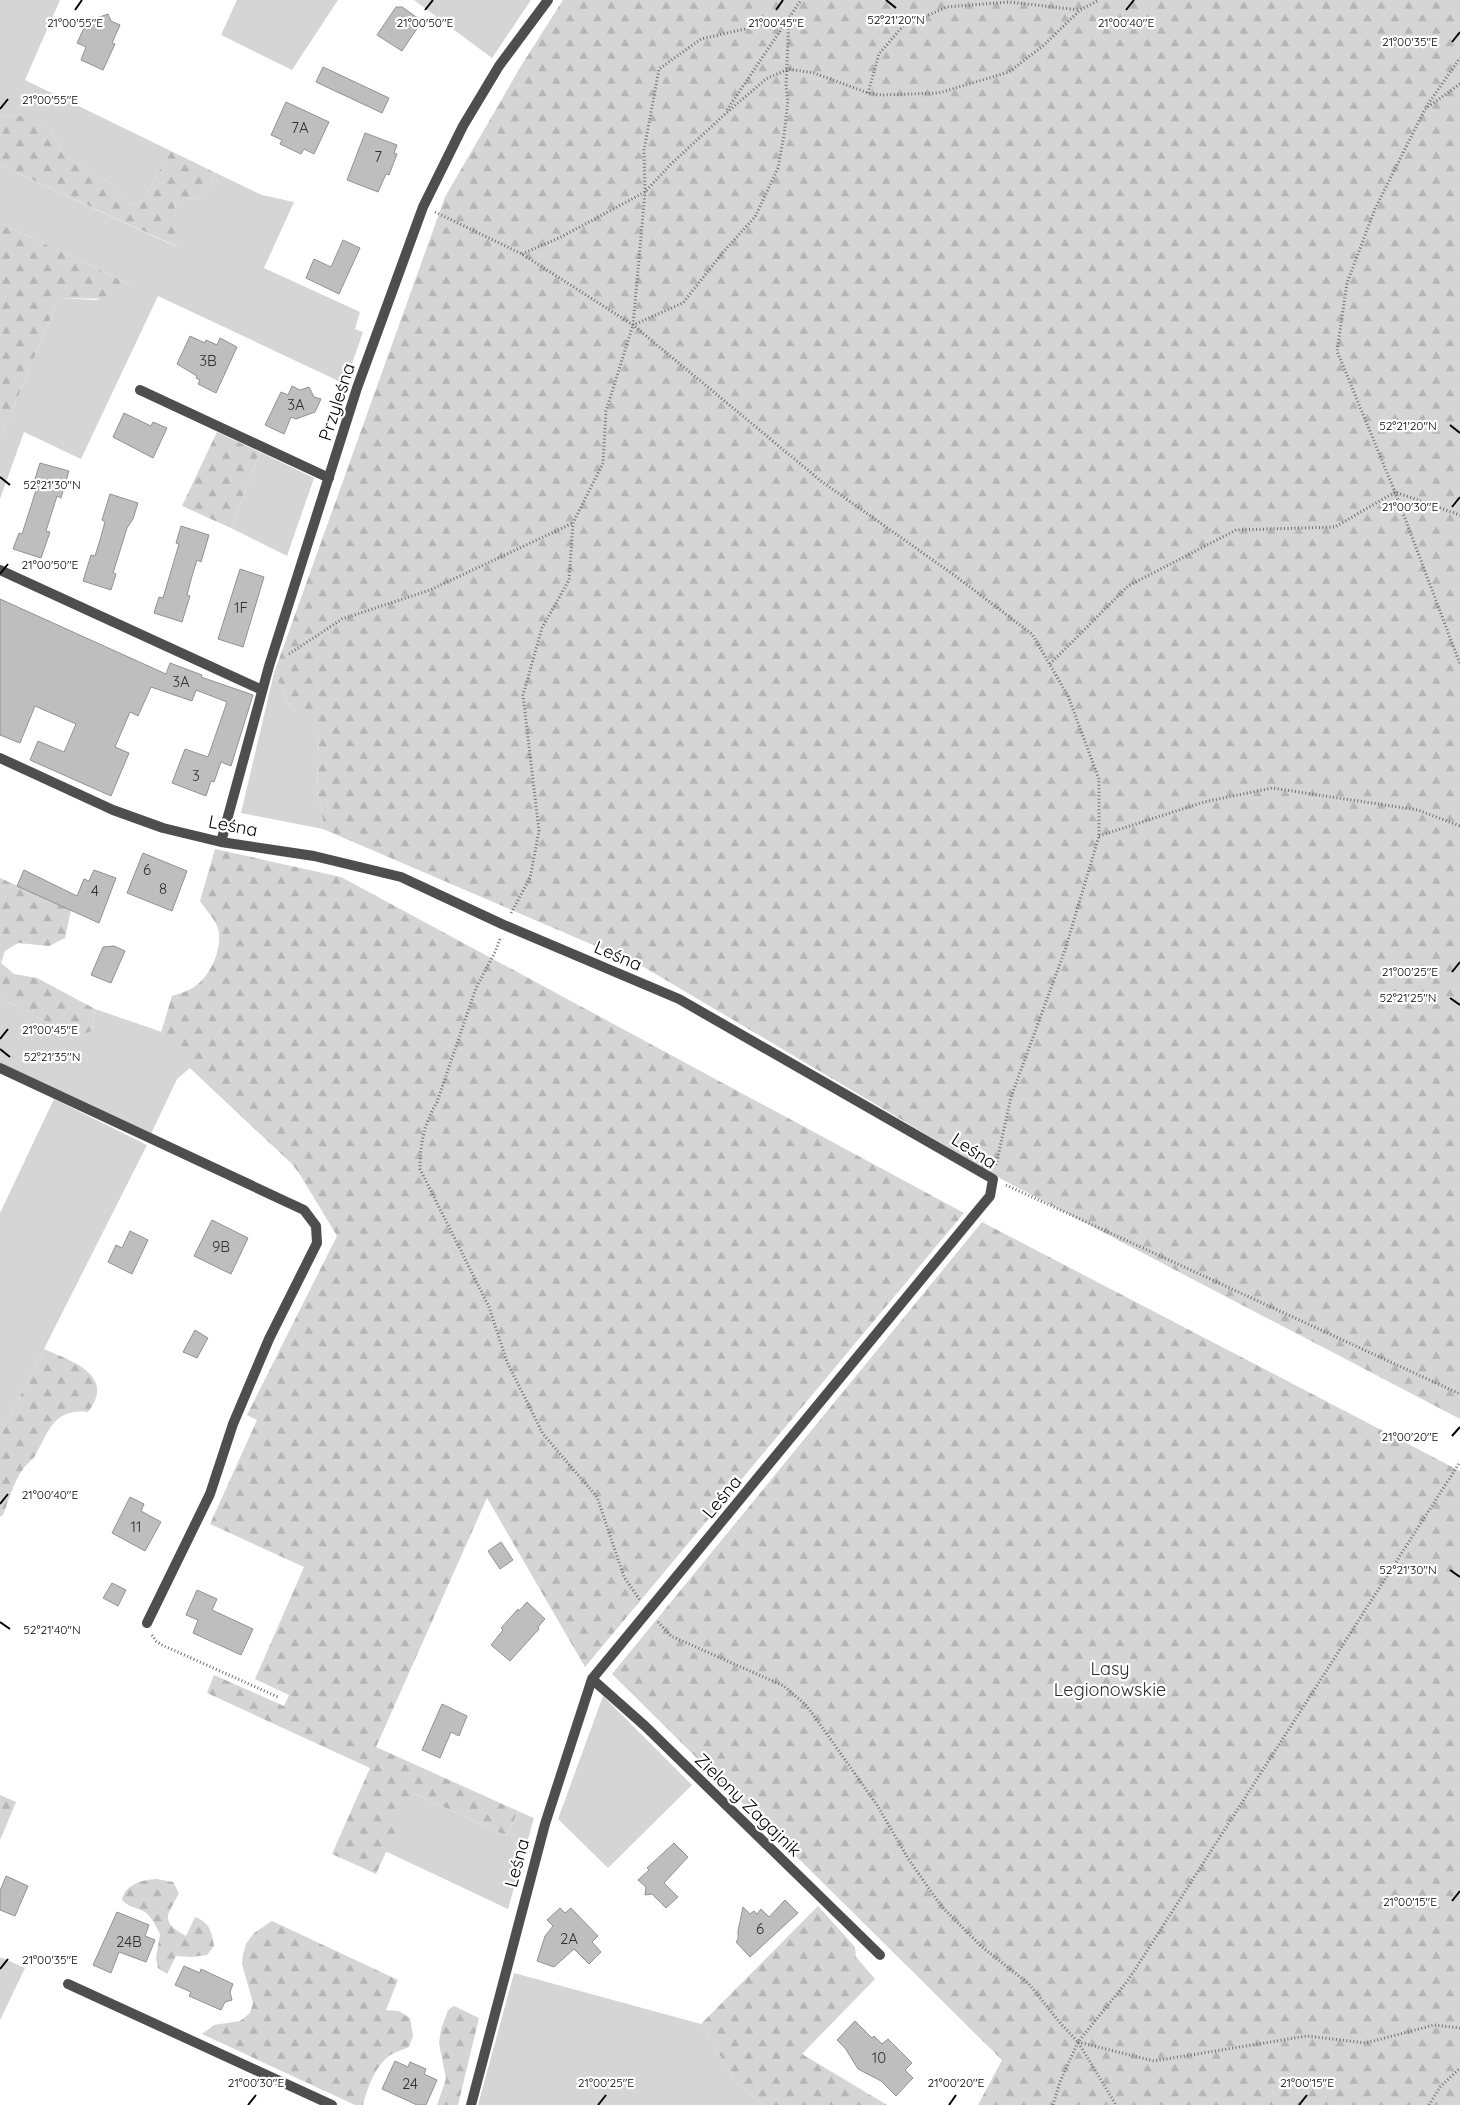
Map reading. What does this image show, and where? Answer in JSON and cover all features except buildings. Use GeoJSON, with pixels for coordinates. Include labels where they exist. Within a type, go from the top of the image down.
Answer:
{"type":"FeatureCollection","features":[{"type":"Feature","properties":{"kind":"street","name":"Przyleśna"},"geometry":{"type":"LineString","coordinates":[[221,842],[269,666],[357,388],[423,206],[463,126],[490,81],[548,0]]}},
{"type":"Feature","properties":{"kind":"street"},"geometry":{"type":"LineString","coordinates":[[140,390],[329,478]]}},
{"type":"Feature","properties":{"kind":"street"},"geometry":{"type":"LineString","coordinates":[[0,570],[262,690]]}},
{"type":"Feature","properties":{"kind":"street","name":"Leśna"},"geometry":{"type":"LineString","coordinates":[[0,758],[113,810],[163,828],[221,842],[314,856],[401,876],[504,925],[679,1000],[993,1179],[990,1196],[592,1679],[545,1824],[470,2105]]}},
{"type":"Feature","properties":{"kind":"street"},"geometry":{"type":"LineString","coordinates":[[0,1068],[304,1210],[316,1226],[317,1243],[269,1339],[233,1424],[210,1494],[147,1623]]}},
{"type":"Feature","properties":{"kind":"street","name":"Zielony Zagajnik"},"geometry":{"type":"LineString","coordinates":[[592,1679],[645,1726],[880,1955]]}},
{"type":"Feature","properties":{"kind":"street"},"geometry":{"type":"LineString","coordinates":[[68,1984],[332,2105]]}},
{"type":"Feature","properties":{"kind":"path"},"geometry":{"type":"LineString","coordinates":[[724,115],[801,0]]}},
{"type":"Feature","properties":{"kind":"path"},"geometry":{"type":"LineString","coordinates":[[522,254],[561,237],[645,192],[671,164],[724,115],[766,79],[788,69],[814,73],[868,93],[882,95],[939,93],[1009,72],[1044,45],[1080,10],[1099,0]]}},
{"type":"Feature","properties":{"kind":"path"},"geometry":{"type":"LineString","coordinates":[[868,93],[879,54],[903,26],[947,7],[1009,2],[1080,10]]}},
{"type":"Feature","properties":{"kind":"path"},"geometry":{"type":"LineString","coordinates":[[634,325],[682,303],[755,217],[778,168],[788,101],[786,86],[789,18]]}},
{"type":"Feature","properties":{"kind":"path"},"geometry":{"type":"LineString","coordinates":[[504,925],[530,878],[540,831],[523,695],[542,628],[569,580],[573,523],[603,464],[606,411],[634,325],[645,192],[644,150],[658,69],[700,39],[789,18]]}},
{"type":"Feature","properties":{"kind":"path"},"geometry":{"type":"LineString","coordinates":[[1460,58],[1425,109],[1375,209],[1347,283],[1337,351],[1395,492],[1460,664]]}},
{"type":"Feature","properties":{"kind":"path"},"geometry":{"type":"LineString","coordinates":[[1425,109],[1460,84]]}},
{"type":"Feature","properties":{"kind":"path"},"geometry":{"type":"LineString","coordinates":[[423,206],[522,254],[634,325],[820,481],[954,574],[1032,634],[1050,664],[1068,696],[1099,779],[1099,836],[1065,950],[1011,1097],[993,1179],[1460,1394]]}},
{"type":"Feature","properties":{"kind":"path"},"geometry":{"type":"LineString","coordinates":[[1050,664],[1128,586],[1236,530],[1335,527],[1395,492],[1460,515]]}},
{"type":"Feature","properties":{"kind":"path"},"geometry":{"type":"LineString","coordinates":[[269,666],[342,620],[430,590],[573,523]]}},
{"type":"Feature","properties":{"kind":"path"},"geometry":{"type":"LineString","coordinates":[[1099,836],[1204,802],[1272,788],[1418,810],[1460,826]]}},
{"type":"Feature","properties":{"kind":"path"},"geometry":{"type":"LineString","coordinates":[[1053,2105],[1060,2082],[1078,2042],[1129,1979],[1460,1462]]}},
{"type":"Feature","properties":{"kind":"path"},"geometry":{"type":"LineString","coordinates":[[147,1623],[152,1636],[162,1645],[278,1697]]}},
{"type":"Feature","properties":{"kind":"path"},"geometry":{"type":"LineString","coordinates":[[1078,2042],[1154,2061],[1307,2036],[1366,2043],[1434,2025],[1460,2028]]}},
{"type":"Feature","properties":{"kind":"path"},"geometry":{"type":"LineString","coordinates":[[1430,2105],[1440,2087],[1460,2068]]}},
{"type":"Feature","properties":{"kind":"green space"},"geometry":{"type":"Polygon","coordinates":[[[0,0],[60,0],[25,80],[171,151],[140,204],[132,205],[118,194],[110,183],[65,157],[47,124],[13,115],[0,117],[0,0]]]}},
{"type":"Feature","properties":{"kind":"green space"},"geometry":{"type":"Polygon","coordinates":[[[237,0],[338,0],[292,70],[221,35],[237,0]]]}},
{"type":"Feature","properties":{"kind":"green space"},"geometry":{"type":"Polygon","coordinates":[[[414,0],[531,0],[492,58],[414,0]]]}},
{"type":"Feature","properties":{"kind":"green space"},"geometry":{"type":"Polygon","coordinates":[[[563,0],[1460,0],[1460,1419],[1005,1181],[642,966],[323,829],[322,812],[317,791],[319,728],[291,708],[274,673],[445,197],[521,66],[563,0]]]}},
{"type":"Feature","properties":{"kind":"green space"},"geometry":{"type":"Polygon","coordinates":[[[13,115],[34,118],[47,124],[65,157],[110,183],[118,194],[132,205],[140,204],[171,151],[216,173],[201,196],[191,199],[185,198],[176,203],[175,215],[180,236],[178,247],[0,165],[0,117],[13,115]]]}},
{"type":"Feature","properties":{"kind":"green space"},"geometry":{"type":"Polygon","coordinates":[[[0,165],[177,247],[176,203],[185,198],[191,199],[201,196],[216,173],[262,195],[294,202],[264,268],[360,312],[355,329],[363,332],[345,384],[158,296],[81,459],[24,432],[0,499],[0,436],[59,298],[96,300],[132,285],[0,223],[0,165]]]}},
{"type":"Feature","properties":{"kind":"green space"},"geometry":{"type":"Polygon","coordinates":[[[0,223],[132,285],[126,295],[112,299],[59,298],[0,436],[0,223]]]}},
{"type":"Feature","properties":{"kind":"green space"},"geometry":{"type":"Polygon","coordinates":[[[217,432],[260,452],[231,528],[182,506],[217,432]]]}},
{"type":"Feature","properties":{"kind":"green space"},"geometry":{"type":"Polygon","coordinates":[[[260,452],[314,478],[287,556],[231,528],[260,452]]]}},
{"type":"Feature","properties":{"kind":"green space"},"geometry":{"type":"Polygon","coordinates":[[[274,673],[291,708],[319,727],[317,791],[322,812],[323,829],[241,813],[274,673]]]}},
{"type":"Feature","properties":{"kind":"green space"},"geometry":{"type":"Polygon","coordinates":[[[215,849],[341,877],[964,1213],[585,1667],[487,1498],[376,1747],[518,1811],[507,1836],[413,1793],[376,1874],[332,1854],[370,1768],[207,1693],[214,1675],[284,1706],[289,1695],[255,1679],[304,1567],[210,1524],[257,1420],[247,1415],[337,1236],[292,1164],[159,1039],[172,996],[189,990],[200,982],[206,976],[217,953],[219,944],[218,928],[200,901],[215,849]]]}},
{"type":"Feature","properties":{"kind":"green space"},"geometry":{"type":"Polygon","coordinates":[[[0,878],[71,910],[65,938],[49,946],[18,943],[5,951],[1,963],[14,974],[37,978],[95,1009],[92,1031],[80,1035],[53,1025],[0,998],[0,878]]]}},
{"type":"Feature","properties":{"kind":"green space"},"geometry":{"type":"Polygon","coordinates":[[[0,998],[53,1025],[92,1031],[95,1009],[162,1032],[160,1039],[190,1068],[177,1079],[151,1134],[0,1064],[0,998]]]}},
{"type":"Feature","properties":{"kind":"green space"},"geometry":{"type":"Polygon","coordinates":[[[54,1099],[147,1145],[0,1436],[0,1213],[54,1099]]]}},
{"type":"Feature","properties":{"kind":"green space","name":"Lasy Legionowskie"},"geometry":{"type":"Polygon","coordinates":[[[982,1222],[1460,1471],[1460,2105],[978,2105],[1002,2060],[612,1674],[982,1222]]]}},
{"type":"Feature","properties":{"kind":"green space"},"geometry":{"type":"Polygon","coordinates":[[[44,1349],[77,1364],[87,1371],[94,1379],[97,1388],[96,1399],[88,1412],[67,1414],[60,1417],[54,1423],[35,1456],[24,1467],[14,1486],[3,1515],[0,1517],[0,1436],[44,1349]]]}},
{"type":"Feature","properties":{"kind":"green space"},"geometry":{"type":"Polygon","coordinates":[[[603,1696],[692,1785],[608,1868],[558,1819],[603,1696]]]}},
{"type":"Feature","properties":{"kind":"green space"},"geometry":{"type":"Polygon","coordinates":[[[413,1793],[507,1836],[518,1811],[534,1818],[508,1909],[385,1851],[413,1793]]]}},
{"type":"Feature","properties":{"kind":"green space"},"geometry":{"type":"Polygon","coordinates":[[[0,1795],[16,1802],[0,1840],[0,1795]]]}},
{"type":"Feature","properties":{"kind":"green space"},"geometry":{"type":"Polygon","coordinates":[[[156,1879],[173,1882],[179,1893],[169,1912],[168,1917],[172,1926],[186,1936],[195,1917],[200,1919],[207,1924],[214,1946],[207,1955],[192,1957],[176,1956],[167,1974],[158,1968],[156,1958],[160,1934],[153,1921],[146,1913],[129,1906],[122,1900],[130,1887],[145,1880],[156,1879]]]}},
{"type":"Feature","properties":{"kind":"green space"},"geometry":{"type":"Polygon","coordinates":[[[818,1906],[855,1947],[856,1957],[875,1979],[802,2054],[887,2105],[764,2105],[737,2084],[701,2024],[818,1906]]]}},
{"type":"Feature","properties":{"kind":"green space"},"geometry":{"type":"Polygon","coordinates":[[[272,1921],[398,1980],[386,2010],[399,2011],[410,2018],[413,2036],[409,2047],[394,2053],[382,2062],[370,2083],[363,2105],[355,2105],[202,2034],[214,2025],[240,2021],[250,2013],[253,2003],[242,1964],[243,1954],[246,1944],[254,1933],[272,1921]]]}},
{"type":"Feature","properties":{"kind":"green space"},"geometry":{"type":"Polygon","coordinates":[[[0,1957],[25,1968],[0,2020],[0,1957]]]}},
{"type":"Feature","properties":{"kind":"green space"},"geometry":{"type":"Polygon","coordinates":[[[514,1973],[701,2024],[737,2084],[764,2105],[478,2105],[514,1973]]]}},
{"type":"Feature","properties":{"kind":"green space"},"geometry":{"type":"Polygon","coordinates":[[[454,2006],[479,2018],[458,2105],[437,2105],[446,2079],[439,2043],[441,2029],[448,2010],[454,2006]]]}}]}
